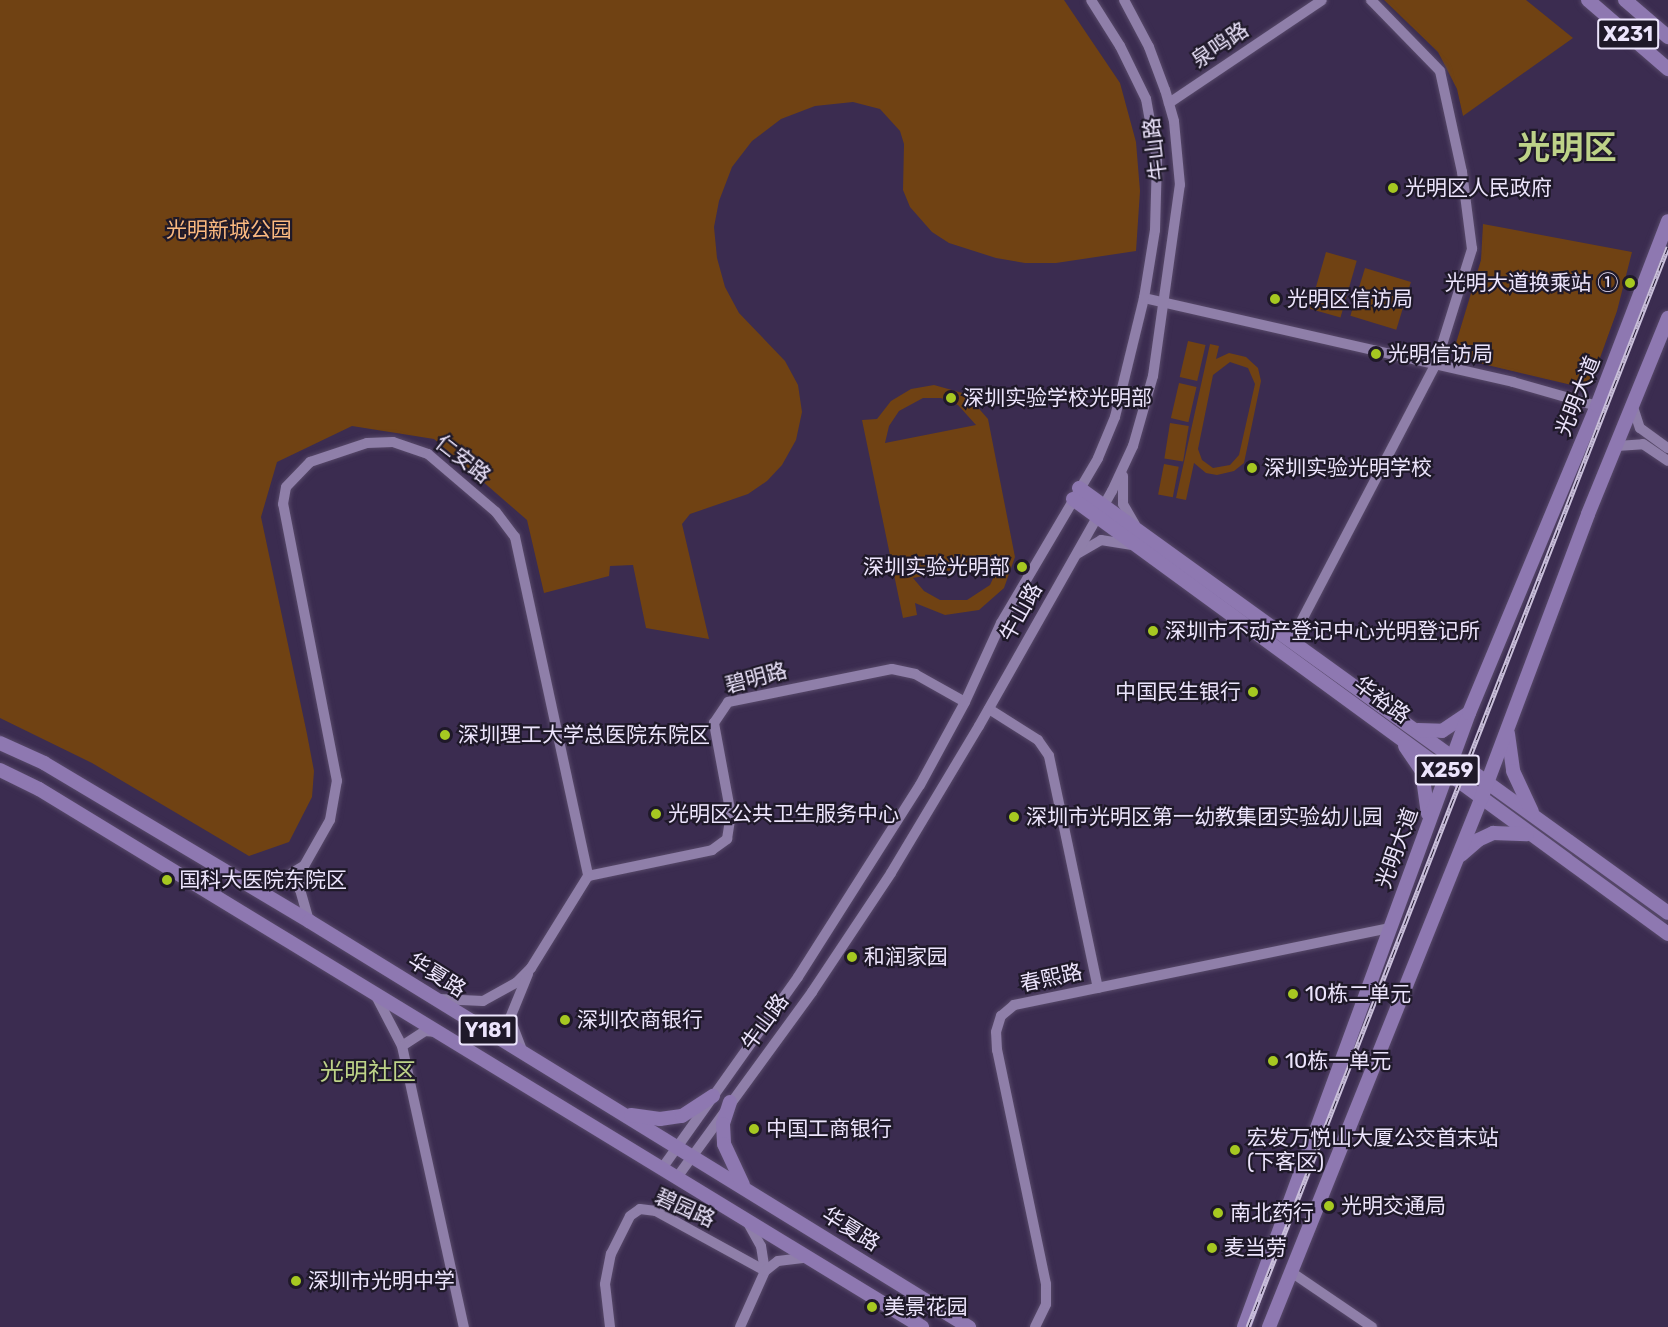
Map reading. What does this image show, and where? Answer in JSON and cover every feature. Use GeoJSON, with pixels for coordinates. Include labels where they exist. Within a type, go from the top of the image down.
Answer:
{"type":"FeatureCollection","features":[{"type":"Feature","properties":{"kind":"main road","name":"X231"},"geometry":{"type":"LineString","coordinates":[[1588,0],[1668,69]]}},
{"type":"Feature","properties":{"kind":"main road","name":"X231"},"geometry":{"type":"LineString","coordinates":[[1625,0],[1668,37]]}},
{"type":"Feature","properties":{"kind":"main road","name":"光明大道"},"geometry":{"type":"LineString","coordinates":[[1244,1327],[1452,757],[1597,406],[1668,221]]}},
{"type":"Feature","properties":{"kind":"main road","name":"X259"},"geometry":{"type":"LineString","coordinates":[[1269,1327],[1487,784],[1587,514],[1668,318]]}},
{"type":"Feature","properties":{"kind":"main road","name":"华裕路"},"geometry":{"type":"LineString","coordinates":[[1076,494],[1146,536],[1668,913]]}},
{"type":"Feature","properties":{"kind":"main road","name":"华裕路"},"geometry":{"type":"LineString","coordinates":[[1100,510],[1138,549],[1668,934]]}},
{"type":"Feature","properties":{"kind":"main road"},"geometry":{"type":"LineString","coordinates":[[1414,729],[1442,731],[1469,713]]}},
{"type":"Feature","properties":{"kind":"main road"},"geometry":{"type":"LineString","coordinates":[[1509,726],[1510,760],[1516,782],[1539,821]]}},
{"type":"Feature","properties":{"kind":"main road"},"geometry":{"type":"LineString","coordinates":[[1400,740],[1415,759],[1426,787],[1426,828]]}},
{"type":"Feature","properties":{"kind":"main road","name":"华夏路"},"geometry":{"type":"LineString","coordinates":[[0,743],[44,763],[248,884],[969,1327]]}},
{"type":"Feature","properties":{"kind":"main road","name":"Y181"},"geometry":{"type":"LineString","coordinates":[[0,770],[39,789],[744,1216],[922,1327]]}},
{"type":"Feature","properties":{"kind":"main road"},"geometry":{"type":"LineString","coordinates":[[1455,864],[1465,850],[1485,836],[1508,831],[1532,836]]}},
{"type":"Feature","properties":{"kind":"main road"},"geometry":{"type":"LineString","coordinates":[[624,1114],[671,1118],[694,1110],[713,1096]]}},
{"type":"Feature","properties":{"kind":"main road"},"geometry":{"type":"LineString","coordinates":[[730,1102],[723,1124],[724,1144],[744,1187]]}},
{"type":"Feature","properties":{"kind":"street","name":"牛山路"},"geometry":{"type":"LineString","coordinates":[[663,1167],[798,977],[890,834],[965,702],[1001,623],[1076,494],[1115,417],[1144,298],[1155,230],[1155,132],[1135,73],[1090,0]]}},
{"type":"Feature","properties":{"kind":"street","name":"牛山路"},"geometry":{"type":"LineString","coordinates":[[678,1176],[850,936],[989,709],[1127,459],[1146,405],[1165,303],[1180,185],[1169,103],[1149,46],[1124,0]]}},
{"type":"Feature","properties":{"kind":"street","name":"泉鸣路"},"geometry":{"type":"LineString","coordinates":[[1169,103],[1322,0]]}},
{"type":"Feature","properties":{"kind":"street"},"geometry":{"type":"LineString","coordinates":[[1291,641],[1436,364],[1472,249],[1462,172],[1440,70],[1371,0]]}},
{"type":"Feature","properties":{"kind":"street"},"geometry":{"type":"LineString","coordinates":[[1144,298],[1436,364],[1569,396],[1597,406]]}},
{"type":"Feature","properties":{"kind":"street"},"geometry":{"type":"LineString","coordinates":[[1633,407],[1640,428],[1668,448]]}},
{"type":"Feature","properties":{"kind":"street","name":"仁安路"},"geometry":{"type":"LineString","coordinates":[[309,921],[301,900],[304,866],[334,810],[337,782],[284,524],[284,495],[300,470],[320,456],[367,443],[393,442],[417,448],[438,460],[504,519],[515,537],[588,876]]}},
{"type":"Feature","properties":{"kind":"street"},"geometry":{"type":"LineString","coordinates":[[1617,446],[1643,444],[1668,461]]}},
{"type":"Feature","properties":{"kind":"street"},"geometry":{"type":"LineString","coordinates":[[1127,459],[1121,484],[1123,504],[1146,536]]}},
{"type":"Feature","properties":{"kind":"street"},"geometry":{"type":"LineString","coordinates":[[1071,561],[1086,547],[1101,540],[1120,540],[1138,549]]}},
{"type":"Feature","properties":{"kind":"street","name":"碧明路"},"geometry":{"type":"LineString","coordinates":[[588,876],[712,850],[727,839],[731,815],[714,723],[728,702],[892,669],[915,674],[965,702]]}},
{"type":"Feature","properties":{"kind":"street"},"geometry":{"type":"LineString","coordinates":[[989,709],[1038,740],[1049,756],[1098,988]]}},
{"type":"Feature","properties":{"kind":"street"},"geometry":{"type":"LineString","coordinates":[[248,884],[282,879],[304,866]]}},
{"type":"Feature","properties":{"kind":"street"},"geometry":{"type":"LineString","coordinates":[[524,1052],[514,1035],[510,1018],[531,968],[588,876]]}},
{"type":"Feature","properties":{"kind":"street","name":"春熙路"},"geometry":{"type":"LineString","coordinates":[[1035,1327],[1046,1304],[1046,1284],[996,1032],[1001,1016],[1014,1005],[1390,928]]}},
{"type":"Feature","properties":{"kind":"street"},"geometry":{"type":"LineString","coordinates":[[437,999],[483,1001],[506,991],[531,968]]}},
{"type":"Feature","properties":{"kind":"street"},"geometry":{"type":"LineString","coordinates":[[371,990],[394,1024],[402,1046],[464,1327]]}},
{"type":"Feature","properties":{"kind":"street"},"geometry":{"type":"LineString","coordinates":[[402,1046],[425,1031],[441,1032]]}},
{"type":"Feature","properties":{"kind":"street","name":"碧园路"},"geometry":{"type":"LineString","coordinates":[[610,1327],[605,1284],[611,1254],[630,1216],[640,1209],[656,1211],[765,1270]]}},
{"type":"Feature","properties":{"kind":"street"},"geometry":{"type":"LineString","coordinates":[[744,1216],[761,1246],[765,1270]]}},
{"type":"Feature","properties":{"kind":"street"},"geometry":{"type":"LineString","coordinates":[[740,1327],[765,1270],[778,1261],[809,1257]]}},
{"type":"Feature","properties":{"kind":"street"},"geometry":{"type":"LineString","coordinates":[[1291,1272],[1372,1327]]}},
{"type":"Feature","properties":{"kind":"green space","name":"光明新城公园"},"geometry":{"type":"Polygon","coordinates":[[[0,0],[1064,0],[1120,83],[1136,142],[1140,191],[1136,251],[1056,263],[1025,263],[996,258],[949,243],[932,232],[910,207],[903,190],[904,144],[900,131],[880,109],[853,102],[815,106],[781,119],[752,141],[732,167],[719,201],[714,227],[717,258],[725,287],[739,313],[785,361],[798,385],[802,412],[796,440],[782,465],[767,481],[748,494],[690,514],[682,524],[709,639],[646,628],[633,565],[610,566],[609,576],[544,593],[527,520],[434,439],[352,426],[277,462],[261,517],[314,771],[312,797],[289,842],[249,856],[92,763],[0,718],[0,0]]]}},
{"type":"Feature","properties":{"kind":"green space"},"geometry":{"type":"Polygon","coordinates":[[[1384,0],[1526,0],[1573,38],[1463,116],[1457,89],[1438,52],[1384,0]]]}},
{"type":"Feature","properties":{"kind":"green space"},"geometry":{"type":"Polygon","coordinates":[[[1483,224],[1632,252],[1617,311],[1592,380],[1580,387],[1466,360],[1456,343],[1481,260],[1483,224]]]}},
{"type":"Feature","properties":{"kind":"green space"},"geometry":{"type":"Polygon","coordinates":[[[1326,252],[1357,261],[1340,318],[1310,309],[1326,252]]]}},
{"type":"Feature","properties":{"kind":"green space"},"geometry":{"type":"Polygon","coordinates":[[[1365,268],[1411,282],[1396,330],[1350,316],[1365,268]]]}},
{"type":"Feature","properties":{"kind":"green space"},"geometry":{"type":"Polygon","coordinates":[[[1188,341],[1206,345],[1197,381],[1180,377],[1188,341]]]}},
{"type":"Feature","properties":{"kind":"green space"},"geometry":{"type":"Polygon","coordinates":[[[1210,344],[1219,346],[1216,359],[1229,353],[1246,357],[1258,368],[1261,381],[1244,463],[1234,471],[1217,475],[1206,473],[1194,463],[1186,500],[1176,498],[1210,344]],[[1230,362],[1213,375],[1198,449],[1202,460],[1213,468],[1230,465],[1239,455],[1255,384],[1248,368],[1230,362]]]}},
{"type":"Feature","properties":{"kind":"green space"},"geometry":{"type":"Polygon","coordinates":[[[1179,383],[1197,387],[1188,422],[1171,418],[1179,383]]]}},
{"type":"Feature","properties":{"kind":"green space"},"geometry":{"type":"Polygon","coordinates":[[[934,385],[966,394],[988,419],[1015,557],[1004,588],[979,610],[945,615],[915,603],[917,615],[903,618],[862,420],[877,419],[891,401],[911,389],[934,385]],[[923,398],[899,411],[889,426],[885,443],[976,425],[958,405],[941,398],[923,398]],[[1001,561],[913,578],[924,591],[940,600],[967,600],[990,585],[1001,561]]]}},
{"type":"Feature","properties":{"kind":"green space"},"geometry":{"type":"Polygon","coordinates":[[[1170,423],[1189,426],[1183,462],[1164,459],[1170,423]]]}},
{"type":"Feature","properties":{"kind":"green space"},"geometry":{"type":"Polygon","coordinates":[[[1164,464],[1179,467],[1173,497],[1158,494],[1164,464]]]}},
{"type":"Feature","properties":{"kind":"railway"},"geometry":{"type":"LineString","coordinates":[[1248,1327],[1668,247]]}},
{"type":"Feature","properties":{"kind":"place","name":"光明区人民政府"},"geometry":{"type":"Point","coordinates":[1393,188]}},
{"type":"Feature","properties":{"kind":"place","name":"光明大道换乘站 ①"},"geometry":{"type":"Point","coordinates":[1630,283]}},
{"type":"Feature","properties":{"kind":"place","name":"光明区信访局"},"geometry":{"type":"Point","coordinates":[1275,299]}},
{"type":"Feature","properties":{"kind":"place","name":"光明信访局"},"geometry":{"type":"Point","coordinates":[1376,354]}},
{"type":"Feature","properties":{"kind":"place","name":"深圳实验学校光明部"},"geometry":{"type":"Point","coordinates":[951,398]}},
{"type":"Feature","properties":{"kind":"place","name":"深圳实验光明学校"},"geometry":{"type":"Point","coordinates":[1252,468]}},
{"type":"Feature","properties":{"kind":"place","name":"深圳实验光明部"},"geometry":{"type":"Point","coordinates":[1022,567]}},
{"type":"Feature","properties":{"kind":"place","name":"深圳市不动产登记中心光明登记所"},"geometry":{"type":"Point","coordinates":[1153,631]}},
{"type":"Feature","properties":{"kind":"place","name":"中国民生银行"},"geometry":{"type":"Point","coordinates":[1253,692]}},
{"type":"Feature","properties":{"kind":"place","name":"深圳理工大学总医院东院区"},"geometry":{"type":"Point","coordinates":[445,735]}},
{"type":"Feature","properties":{"kind":"place","name":"光明区公共卫生服务中心"},"geometry":{"type":"Point","coordinates":[656,814]}},
{"type":"Feature","properties":{"kind":"place","name":"深圳市光明区第一幼教集团实验幼儿园"},"geometry":{"type":"Point","coordinates":[1014,817]}},
{"type":"Feature","properties":{"kind":"place","name":"国科大医院东院区"},"geometry":{"type":"Point","coordinates":[167,880]}},
{"type":"Feature","properties":{"kind":"place","name":"和润家园"},"geometry":{"type":"Point","coordinates":[852,957]}},
{"type":"Feature","properties":{"kind":"place","name":"10栋二单元"},"geometry":{"type":"Point","coordinates":[1293,994]}},
{"type":"Feature","properties":{"kind":"place","name":"深圳农商银行"},"geometry":{"type":"Point","coordinates":[565,1020]}},
{"type":"Feature","properties":{"kind":"place","name":"10栋一单元"},"geometry":{"type":"Point","coordinates":[1273,1061]}},
{"type":"Feature","properties":{"kind":"place","name":"中国工商银行"},"geometry":{"type":"Point","coordinates":[754,1129]}},
{"type":"Feature","properties":{"kind":"place","name":"宏发万悦山大厦公交首末站 (下客区)"},"geometry":{"type":"Point","coordinates":[1235,1150]}},
{"type":"Feature","properties":{"kind":"place","name":"光明交通局"},"geometry":{"type":"Point","coordinates":[1329,1206]}},
{"type":"Feature","properties":{"kind":"place","name":"南北药行"},"geometry":{"type":"Point","coordinates":[1218,1213]}},
{"type":"Feature","properties":{"kind":"place","name":"麦当劳"},"geometry":{"type":"Point","coordinates":[1212,1248]}},
{"type":"Feature","properties":{"kind":"place","name":"深圳市光明中学"},"geometry":{"type":"Point","coordinates":[296,1281]}},
{"type":"Feature","properties":{"kind":"place","name":"美景花园"},"geometry":{"type":"Point","coordinates":[872,1307]}},
{"type":"Feature","properties":{"kind":"district","name":"光明区"},"geometry":{"type":"Point","coordinates":[1567,148]}},
{"type":"Feature","properties":{"kind":"district","name":"光明社区"},"geometry":{"type":"Point","coordinates":[368,1073]}}]}
